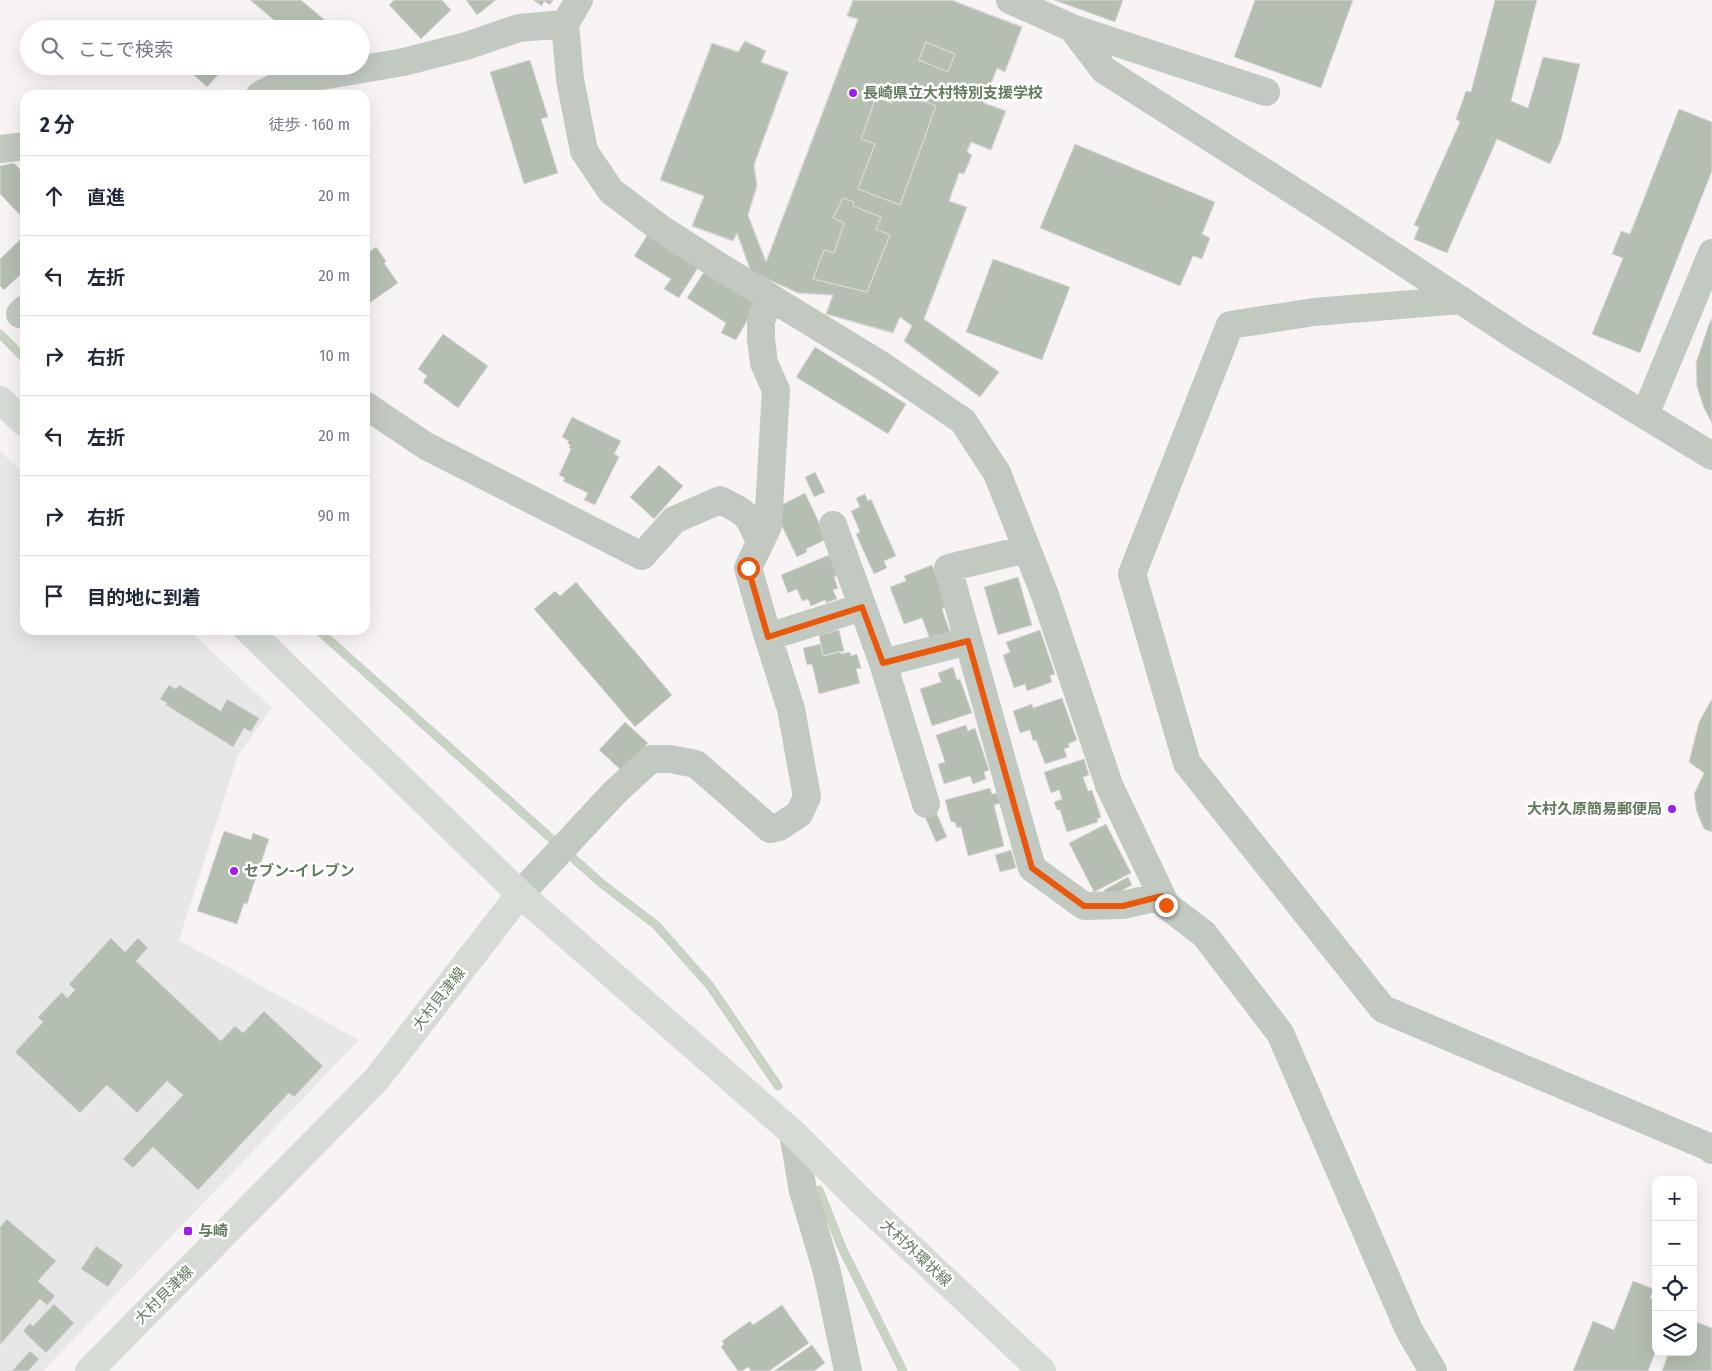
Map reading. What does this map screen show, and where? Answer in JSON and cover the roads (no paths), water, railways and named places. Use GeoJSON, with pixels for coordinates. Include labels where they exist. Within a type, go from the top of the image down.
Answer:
{"type":"FeatureCollection","features":[{"type":"Feature","properties":{"kind":"main road"},"geometry":{"type":"LineString","coordinates":[[0,400],[20,418]]}},
{"type":"Feature","properties":{"kind":"main road"},"geometry":{"type":"LineString","coordinates":[[253,635],[520,894]]}},
{"type":"Feature","properties":{"kind":"main road","name":"大村外環状線"},"geometry":{"type":"LineString","coordinates":[[520,894],[793,1133],[860,1200],[1042,1371]]}},
{"type":"Feature","properties":{"kind":"main road","name":"大村貝津線"},"geometry":{"type":"LineString","coordinates":[[89,1371],[376,1080],[520,894]]}},
{"type":"Feature","properties":{"kind":"street"},"geometry":{"type":"LineString","coordinates":[[579,0],[565,24],[570,79],[584,151],[611,191],[660,228],[881,365],[963,421],[997,472],[1045,595],[1109,785],[1166,905],[1204,934],[1280,1033],[1409,1330],[1433,1371]]}},
{"type":"Feature","properties":{"kind":"street"},"geometry":{"type":"LineString","coordinates":[[1010,0],[1072,28],[1266,92]]}},
{"type":"Feature","properties":{"kind":"street"},"geometry":{"type":"LineString","coordinates":[[370,68],[404,62],[466,46],[519,28],[565,24]]}},
{"type":"Feature","properties":{"kind":"street"},"geometry":{"type":"LineString","coordinates":[[1072,28],[1104,70],[1328,213],[1520,339],[1712,456]]}},
{"type":"Feature","properties":{"kind":"street"},"geometry":{"type":"LineString","coordinates":[[270,90],[286,82],[327,75]]}},
{"type":"Feature","properties":{"kind":"street"},"geometry":{"type":"LineString","coordinates":[[0,149],[20,147]]}},
{"type":"Feature","properties":{"kind":"street"},"geometry":{"type":"LineString","coordinates":[[1645,415],[1712,253]]}},
{"type":"Feature","properties":{"kind":"street"},"geometry":{"type":"LineString","coordinates":[[520,894],[615,792],[651,758],[670,759],[696,764],[770,829],[779,827],[799,814],[807,797],[791,710],[748,568],[768,526],[776,390],[764,363],[761,320],[771,298]]}},
{"type":"Feature","properties":{"kind":"street"},"geometry":{"type":"LineString","coordinates":[[1461,300],[1314,312],[1230,325],[1132,574],[1184,754],[1187,763],[1383,1009],[1710,1147],[1712,1150]]}},
{"type":"Feature","properties":{"kind":"street"},"geometry":{"type":"LineString","coordinates":[[370,408],[426,446],[642,556],[674,520],[720,500],[741,510],[751,520],[760,542]]}},
{"type":"Feature","properties":{"kind":"street"},"geometry":{"type":"LineString","coordinates":[[833,525],[883,663],[926,804]]}},
{"type":"Feature","properties":{"kind":"street"},"geometry":{"type":"LineString","coordinates":[[1027,549],[948,568],[1032,868],[1084,906],[1123,906],[1162,896]]}},
{"type":"Feature","properties":{"kind":"street"},"geometry":{"type":"LineString","coordinates":[[768,637],[862,607]]}},
{"type":"Feature","properties":{"kind":"street"},"geometry":{"type":"LineString","coordinates":[[883,663],[968,641]]}},
{"type":"Feature","properties":{"kind":"street"},"geometry":{"type":"LineString","coordinates":[[793,1133],[803,1191],[827,1272],[848,1371]]}},
{"type":"Feature","properties":{"kind":"waterway"},"geometry":{"type":"LineString","coordinates":[[0,334],[20,354]]}},
{"type":"Feature","properties":{"kind":"waterway"},"geometry":{"type":"LineString","coordinates":[[324,635],[601,883],[656,925],[710,986],[778,1086]]}},
{"type":"Feature","properties":{"kind":"waterway"},"geometry":{"type":"LineString","coordinates":[[819,1190],[842,1248],[903,1371]]}},
{"type":"Feature","properties":{"kind":"place","name":"長崎県立大村特別支援学校"},"geometry":{"type":"Point","coordinates":[853,93]}},
{"type":"Feature","properties":{"kind":"place","name":"大村久原簡易郵便局"},"geometry":{"type":"Point","coordinates":[1672,809]}},
{"type":"Feature","properties":{"kind":"place","name":"セブン-イレブン"},"geometry":{"type":"Point","coordinates":[234,871]}},
{"type":"Feature","properties":{"kind":"place","name":"与崎"},"geometry":{"type":"Point","coordinates":[188,1231]}}]}
